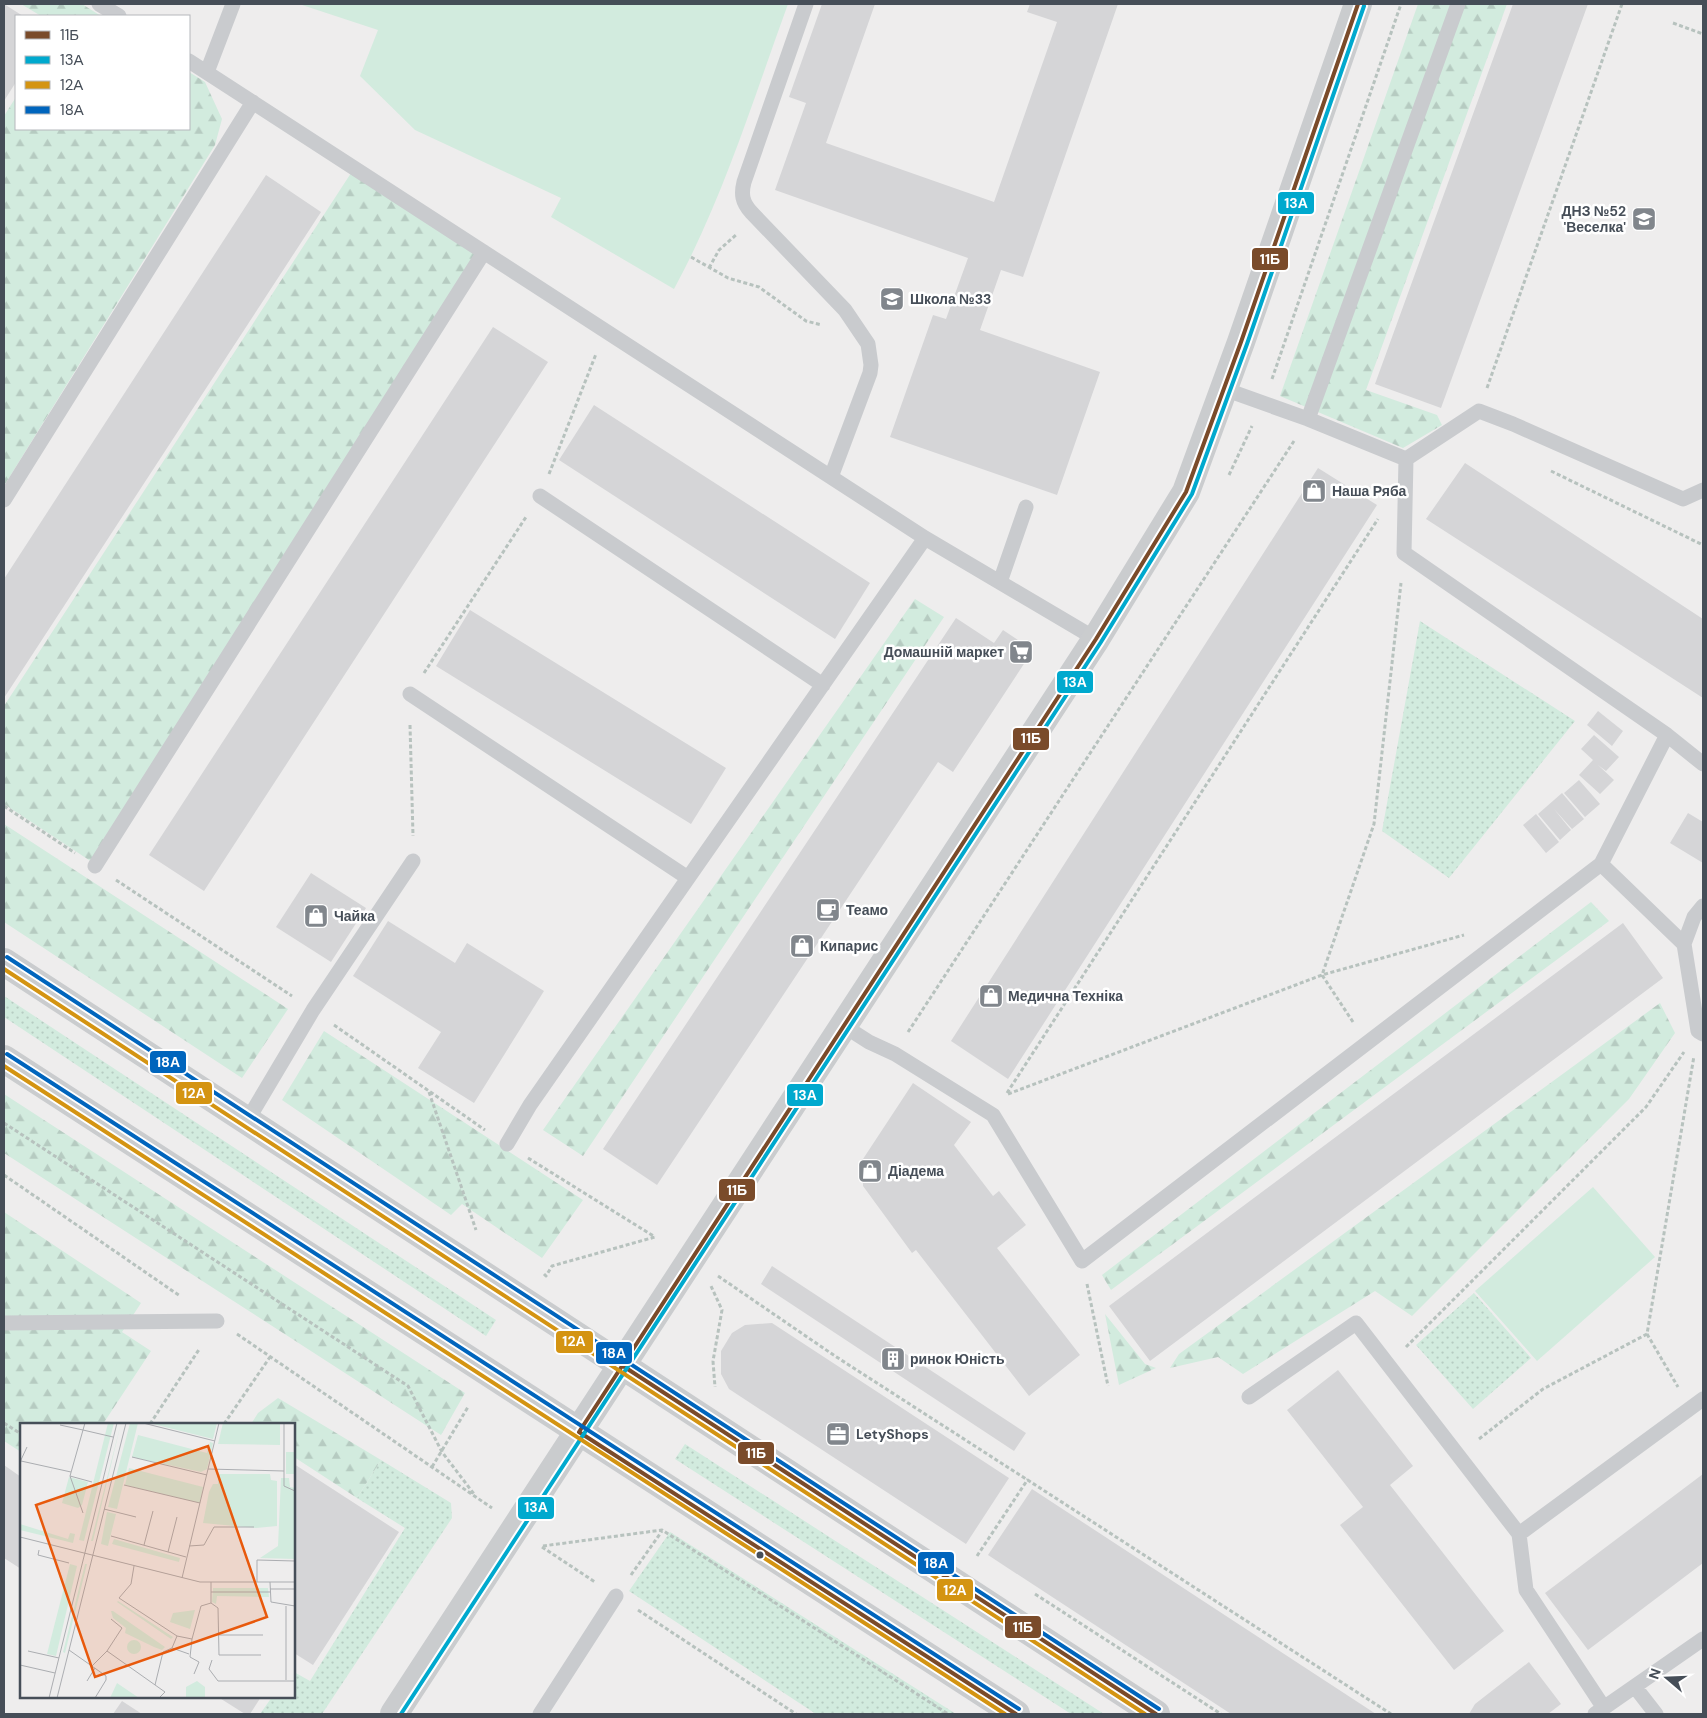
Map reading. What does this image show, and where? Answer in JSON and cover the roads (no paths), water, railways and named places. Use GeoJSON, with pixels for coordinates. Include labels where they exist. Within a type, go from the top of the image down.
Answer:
{"type":"FeatureCollection","features":[{"type":"Feature","properties":{"kind":"main road"},"geometry":{"type":"LineString","coordinates":[[394,1714],[1096,639],[1186,492],[1224,389],[1358,4]]}},
{"type":"Feature","properties":{"kind":"main road"},"geometry":{"type":"LineString","coordinates":[[4,962],[1156,1714]]}},
{"type":"Feature","properties":{"kind":"main road"},"geometry":{"type":"LineString","coordinates":[[4,1059],[1016,1714]]}},
{"type":"Feature","properties":{"kind":"lane"},"geometry":{"type":"LineString","coordinates":[[99,4],[117,15]]}},
{"type":"Feature","properties":{"kind":"lane"},"geometry":{"type":"LineString","coordinates":[[207,72],[233,4]]}},
{"type":"Feature","properties":{"kind":"lane"},"geometry":{"type":"LineString","coordinates":[[806,4],[744,182],[742,194],[743,200],[750,212],[845,310],[868,344],[871,365],[831,477]]}},
{"type":"Feature","properties":{"kind":"lane"},"geometry":{"type":"LineString","coordinates":[[1308,419],[1458,4]]}},
{"type":"Feature","properties":{"kind":"lane"},"geometry":{"type":"LineString","coordinates":[[190,61],[925,538],[1096,639]]}},
{"type":"Feature","properties":{"kind":"lane"},"geometry":{"type":"LineString","coordinates":[[4,500],[253,102]]}},
{"type":"Feature","properties":{"kind":"lane"},"geometry":{"type":"LineString","coordinates":[[95,866],[484,252]]}},
{"type":"Feature","properties":{"kind":"lane"},"geometry":{"type":"LineString","coordinates":[[1224,389],[1308,419],[1406,459]]}},
{"type":"Feature","properties":{"kind":"lane"},"geometry":{"type":"LineString","coordinates":[[1406,459],[1479,411],[1683,499],[1703,490]]}},
{"type":"Feature","properties":{"kind":"lane"},"geometry":{"type":"LineString","coordinates":[[1406,459],[1404,552],[1666,735],[1703,764]]}},
{"type":"Feature","properties":{"kind":"lane"},"geometry":{"type":"LineString","coordinates":[[540,496],[823,684]]}},
{"type":"Feature","properties":{"kind":"lane"},"geometry":{"type":"LineString","coordinates":[[1000,582],[1026,507]]}},
{"type":"Feature","properties":{"kind":"lane"},"geometry":{"type":"LineString","coordinates":[[507,1144],[530,1106],[925,538]]}},
{"type":"Feature","properties":{"kind":"lane"},"geometry":{"type":"LineString","coordinates":[[410,694],[688,878]]}},
{"type":"Feature","properties":{"kind":"lane"},"geometry":{"type":"LineString","coordinates":[[844,1026],[869,1042],[895,1054],[993,1115],[1082,1261],[1601,864],[1666,735]]}},
{"type":"Feature","properties":{"kind":"lane"},"geometry":{"type":"LineString","coordinates":[[247,1121],[313,1010],[413,861]]}},
{"type":"Feature","properties":{"kind":"lane"},"geometry":{"type":"LineString","coordinates":[[1601,864],[1684,944]]}},
{"type":"Feature","properties":{"kind":"lane"},"geometry":{"type":"LineString","coordinates":[[1701,1032],[1684,944],[1694,917],[1703,906]]}},
{"type":"Feature","properties":{"kind":"lane"},"geometry":{"type":"LineString","coordinates":[[4,1322],[218,1321]]}},
{"type":"Feature","properties":{"kind":"lane"},"geometry":{"type":"LineString","coordinates":[[1249,1397],[1356,1323],[1519,1534],[1526,1590],[1600,1711],[1703,1639]]}},
{"type":"Feature","properties":{"kind":"lane"},"geometry":{"type":"LineString","coordinates":[[1519,1534],[1703,1399]]}},
{"type":"Feature","properties":{"kind":"lane"},"geometry":{"type":"LineString","coordinates":[[540,1714],[616,1596]]}},
{"type":"Feature","properties":{"kind":"lane"},"geometry":{"type":"LineString","coordinates":[[1635,1687],[1656,1714]]}},
{"type":"Feature","properties":{"kind":"place","name":"ДНЗ №52 'Веселка'"},"geometry":{"type":"Point","coordinates":[1644,219]}},
{"type":"Feature","properties":{"kind":"place","name":"Школа №33"},"geometry":{"type":"Point","coordinates":[892,299]}},
{"type":"Feature","properties":{"kind":"place","name":"Наша Ряба"},"geometry":{"type":"Point","coordinates":[1314,491]}},
{"type":"Feature","properties":{"kind":"place","name":"Домашній маркет"},"geometry":{"type":"Point","coordinates":[1021,652]}},
{"type":"Feature","properties":{"kind":"place","name":"Теамо"},"geometry":{"type":"Point","coordinates":[828,910]}},
{"type":"Feature","properties":{"kind":"place","name":"Чайка"},"geometry":{"type":"Point","coordinates":[316,916]}},
{"type":"Feature","properties":{"kind":"place","name":"Кипарис"},"geometry":{"type":"Point","coordinates":[802,946]}},
{"type":"Feature","properties":{"kind":"place","name":"Медична Техніка"},"geometry":{"type":"Point","coordinates":[991,996]}},
{"type":"Feature","properties":{"kind":"place","name":"Діадема"},"geometry":{"type":"Point","coordinates":[870,1171]}},
{"type":"Feature","properties":{"kind":"place","name":"ринок Юність"},"geometry":{"type":"Point","coordinates":[893,1359]}},
{"type":"Feature","properties":{"kind":"place","name":"LetyShops"},"geometry":{"type":"Point","coordinates":[838,1434]}}]}
